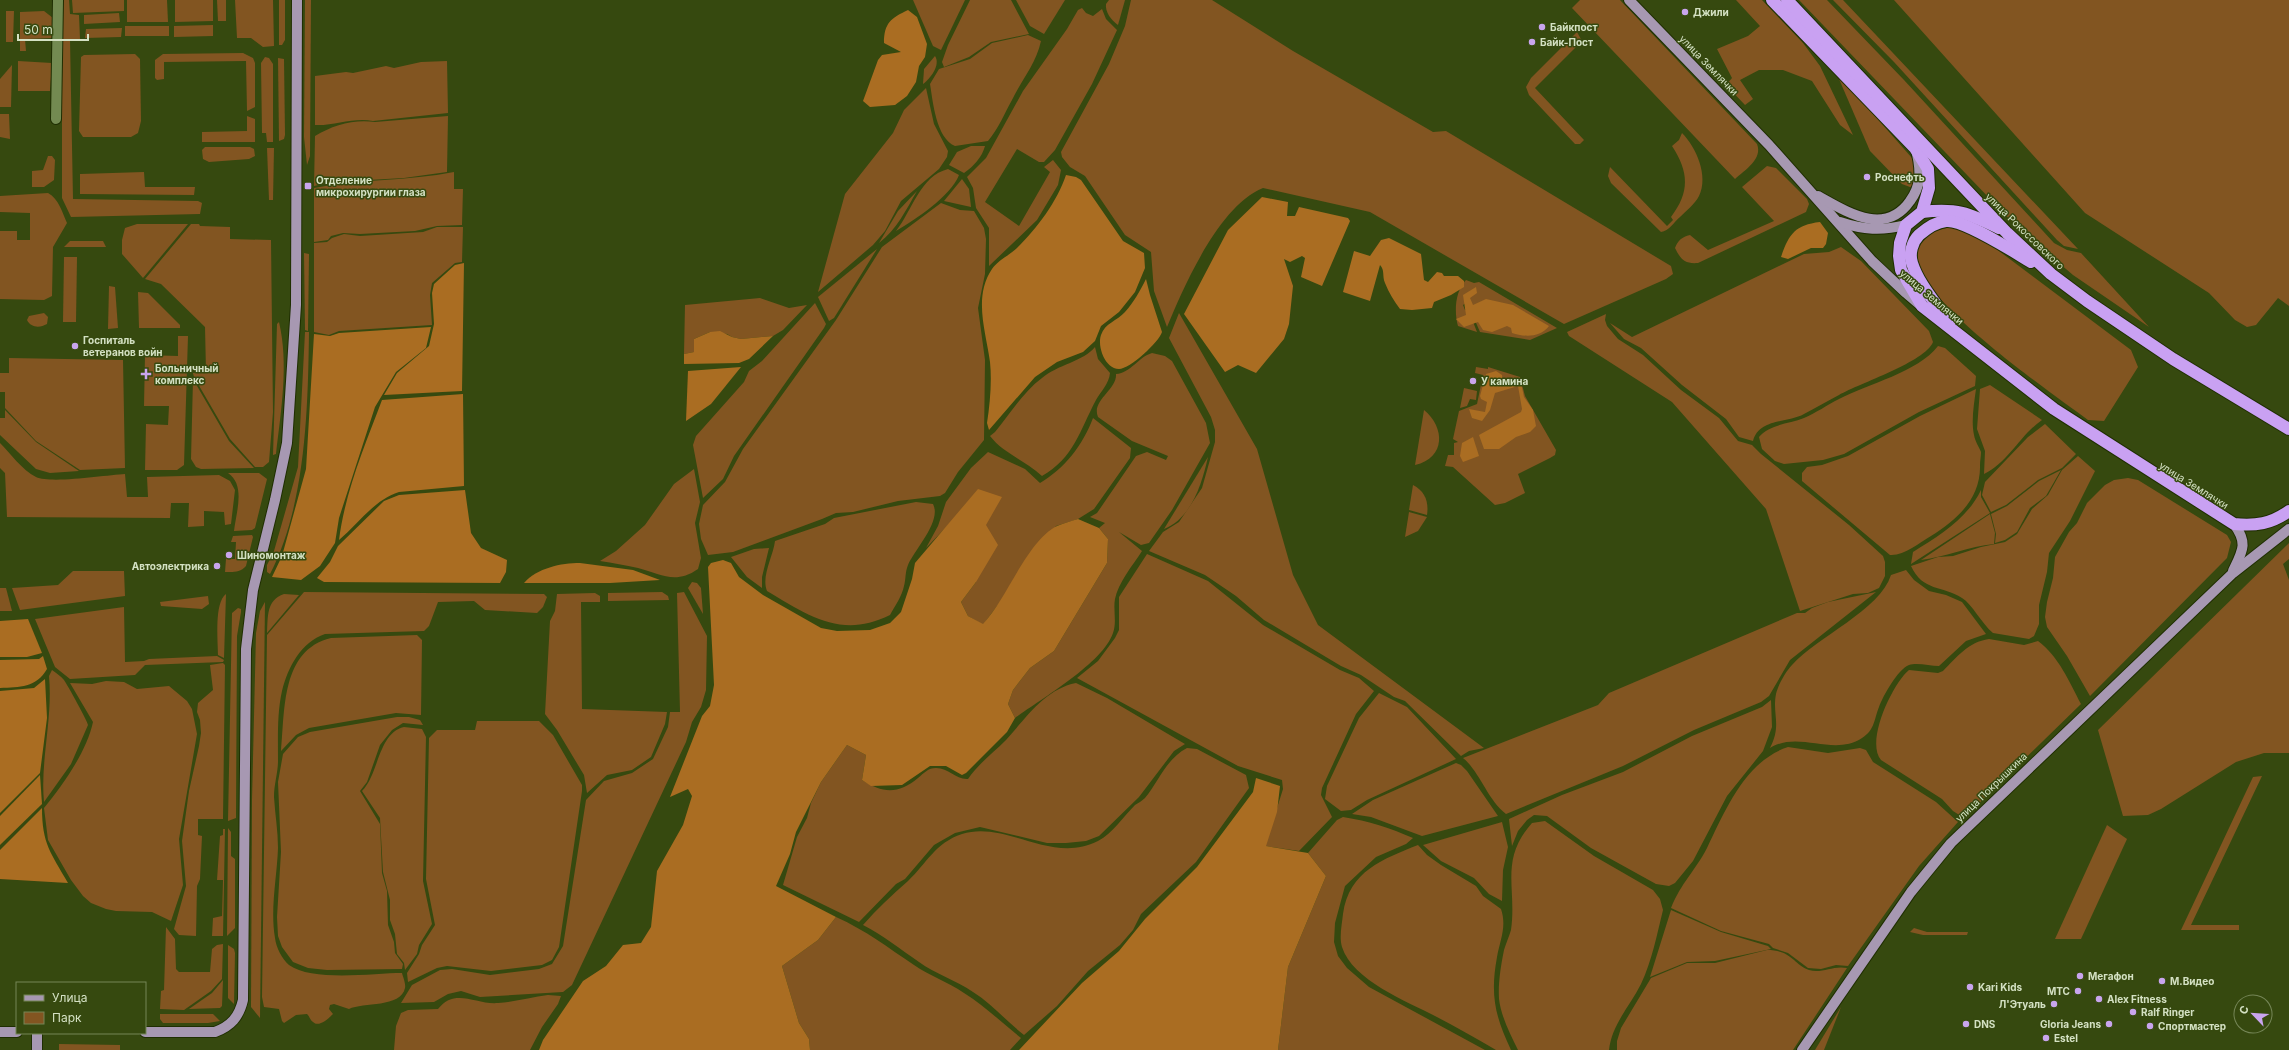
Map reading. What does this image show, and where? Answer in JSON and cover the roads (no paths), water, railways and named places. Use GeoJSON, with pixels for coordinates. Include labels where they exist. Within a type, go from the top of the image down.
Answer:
{"type":"FeatureCollection","features":[{"type":"Feature","properties":{"kind":"highway"},"geometry":{"type":"LineString","coordinates":[[1772,0],[1915,148],[1928,169],[1930,178],[1922,212]]}},
{"type":"Feature","properties":{"kind":"highway","name":"улица Рокоссовского"},"geometry":{"type":"LineString","coordinates":[[1787,0],[2007,233],[2051,274],[2087,301],[2173,359],[2289,429]]}},
{"type":"Feature","properties":{"kind":"highway"},"geometry":{"type":"LineString","coordinates":[[1922,306],[1901,270],[1898,256],[1900,243],[1906,225],[1922,212],[1947,209],[1961,212],[2007,233]]}},
{"type":"Feature","properties":{"kind":"highway"},"geometry":{"type":"LineString","coordinates":[[1954,331],[1918,277],[1911,262],[1911,246],[1918,236],[1933,225],[1947,221],[1966,226],[1996,241],[2051,274]]}},
{"type":"Feature","properties":{"kind":"highway","name":"улица Землячки"},"geometry":{"type":"LineString","coordinates":[[1922,306],[2054,409],[2234,524]]}},
{"type":"Feature","properties":{"kind":"highway"},"geometry":{"type":"LineString","coordinates":[[2234,524],[2263,524],[2273,522],[2289,511]]}},
{"type":"Feature","properties":{"kind":"main road"},"geometry":{"type":"LineString","coordinates":[[146,1032],[215,1032],[223,1029],[235,1020],[239,1015],[243,1000],[246,649],[253,590],[287,443],[296,305],[297,0]]}},
{"type":"Feature","properties":{"kind":"main road","name":"улица Землячки"},"geometry":{"type":"LineString","coordinates":[[1629,0],[1744,119],[1838,221],[1872,261],[1906,294],[1922,306]]}},
{"type":"Feature","properties":{"kind":"main road"},"geometry":{"type":"LineString","coordinates":[[1811,192],[1858,216],[1872,219],[1895,216],[1905,209],[1919,185],[1921,174],[1915,148]]}},
{"type":"Feature","properties":{"kind":"main road"},"geometry":{"type":"LineString","coordinates":[[1838,221],[1872,231],[1906,225]]}},
{"type":"Feature","properties":{"kind":"main road"},"geometry":{"type":"LineString","coordinates":[[2233,572],[2244,546],[2242,535],[2234,524]]}},
{"type":"Feature","properties":{"kind":"main road","name":"улица Покрышкина"},"geometry":{"type":"LineString","coordinates":[[1802,1050],[1912,892],[1951,843],[2233,572],[2289,529]]}},
{"type":"Feature","properties":{"kind":"main road"},"geometry":{"type":"LineString","coordinates":[[0,1032],[16,1032]]}},
{"type":"Feature","properties":{"kind":"main road"},"geometry":{"type":"LineString","coordinates":[[37,1050],[38,1034]]}},
{"type":"Feature","properties":{"kind":"street"},"geometry":{"type":"LineString","coordinates":[[56,119],[58,0]]}},
{"type":"Feature","properties":{"kind":"place","name":"Джили"},"geometry":{"type":"Point","coordinates":[1685,12]}},
{"type":"Feature","properties":{"kind":"place","name":"Байкпост"},"geometry":{"type":"Point","coordinates":[1542,27]}},
{"type":"Feature","properties":{"kind":"place","name":"Байк-Пост"},"geometry":{"type":"Point","coordinates":[1532,42]}},
{"type":"Feature","properties":{"kind":"place","name":"Роснефть"},"geometry":{"type":"Point","coordinates":[1867,177]}},
{"type":"Feature","properties":{"kind":"place","name":"Отделение микрохирургии глаза"},"geometry":{"type":"Point","coordinates":[308,186]}},
{"type":"Feature","properties":{"kind":"place","name":"Госпиталь ветеранов войн"},"geometry":{"type":"Point","coordinates":[75,346]}},
{"type":"Feature","properties":{"kind":"place","name":"Больничный комплекс"},"geometry":{"type":"Point","coordinates":[146,374]}},
{"type":"Feature","properties":{"kind":"place","name":"У камина"},"geometry":{"type":"Point","coordinates":[1473,381]}},
{"type":"Feature","properties":{"kind":"place","name":"Шиномонтаж"},"geometry":{"type":"Point","coordinates":[229,555]}},
{"type":"Feature","properties":{"kind":"place","name":"Автоэлектрика"},"geometry":{"type":"Point","coordinates":[217,566]}},
{"type":"Feature","properties":{"kind":"place","name":"Мегафон"},"geometry":{"type":"Point","coordinates":[2080,976]}},
{"type":"Feature","properties":{"kind":"place","name":"М.Видео"},"geometry":{"type":"Point","coordinates":[2162,981]}},
{"type":"Feature","properties":{"kind":"place","name":"Kari Kids"},"geometry":{"type":"Point","coordinates":[1970,987]}},
{"type":"Feature","properties":{"kind":"place","name":"МТС"},"geometry":{"type":"Point","coordinates":[2078,991]}},
{"type":"Feature","properties":{"kind":"place","name":"Alex Fitness"},"geometry":{"type":"Point","coordinates":[2099,999]}},
{"type":"Feature","properties":{"kind":"place","name":"Л'Этуаль"},"geometry":{"type":"Point","coordinates":[2054,1004]}},
{"type":"Feature","properties":{"kind":"place","name":"Ralf Ringer"},"geometry":{"type":"Point","coordinates":[2133,1012]}},
{"type":"Feature","properties":{"kind":"place","name":"DNS"},"geometry":{"type":"Point","coordinates":[1966,1024]}},
{"type":"Feature","properties":{"kind":"place","name":"Gloria Jeans"},"geometry":{"type":"Point","coordinates":[2109,1024]}},
{"type":"Feature","properties":{"kind":"place","name":"Спортмастер"},"geometry":{"type":"Point","coordinates":[2150,1026]}},
{"type":"Feature","properties":{"kind":"place","name":"Estel"},"geometry":{"type":"Point","coordinates":[2046,1038]}}]}
